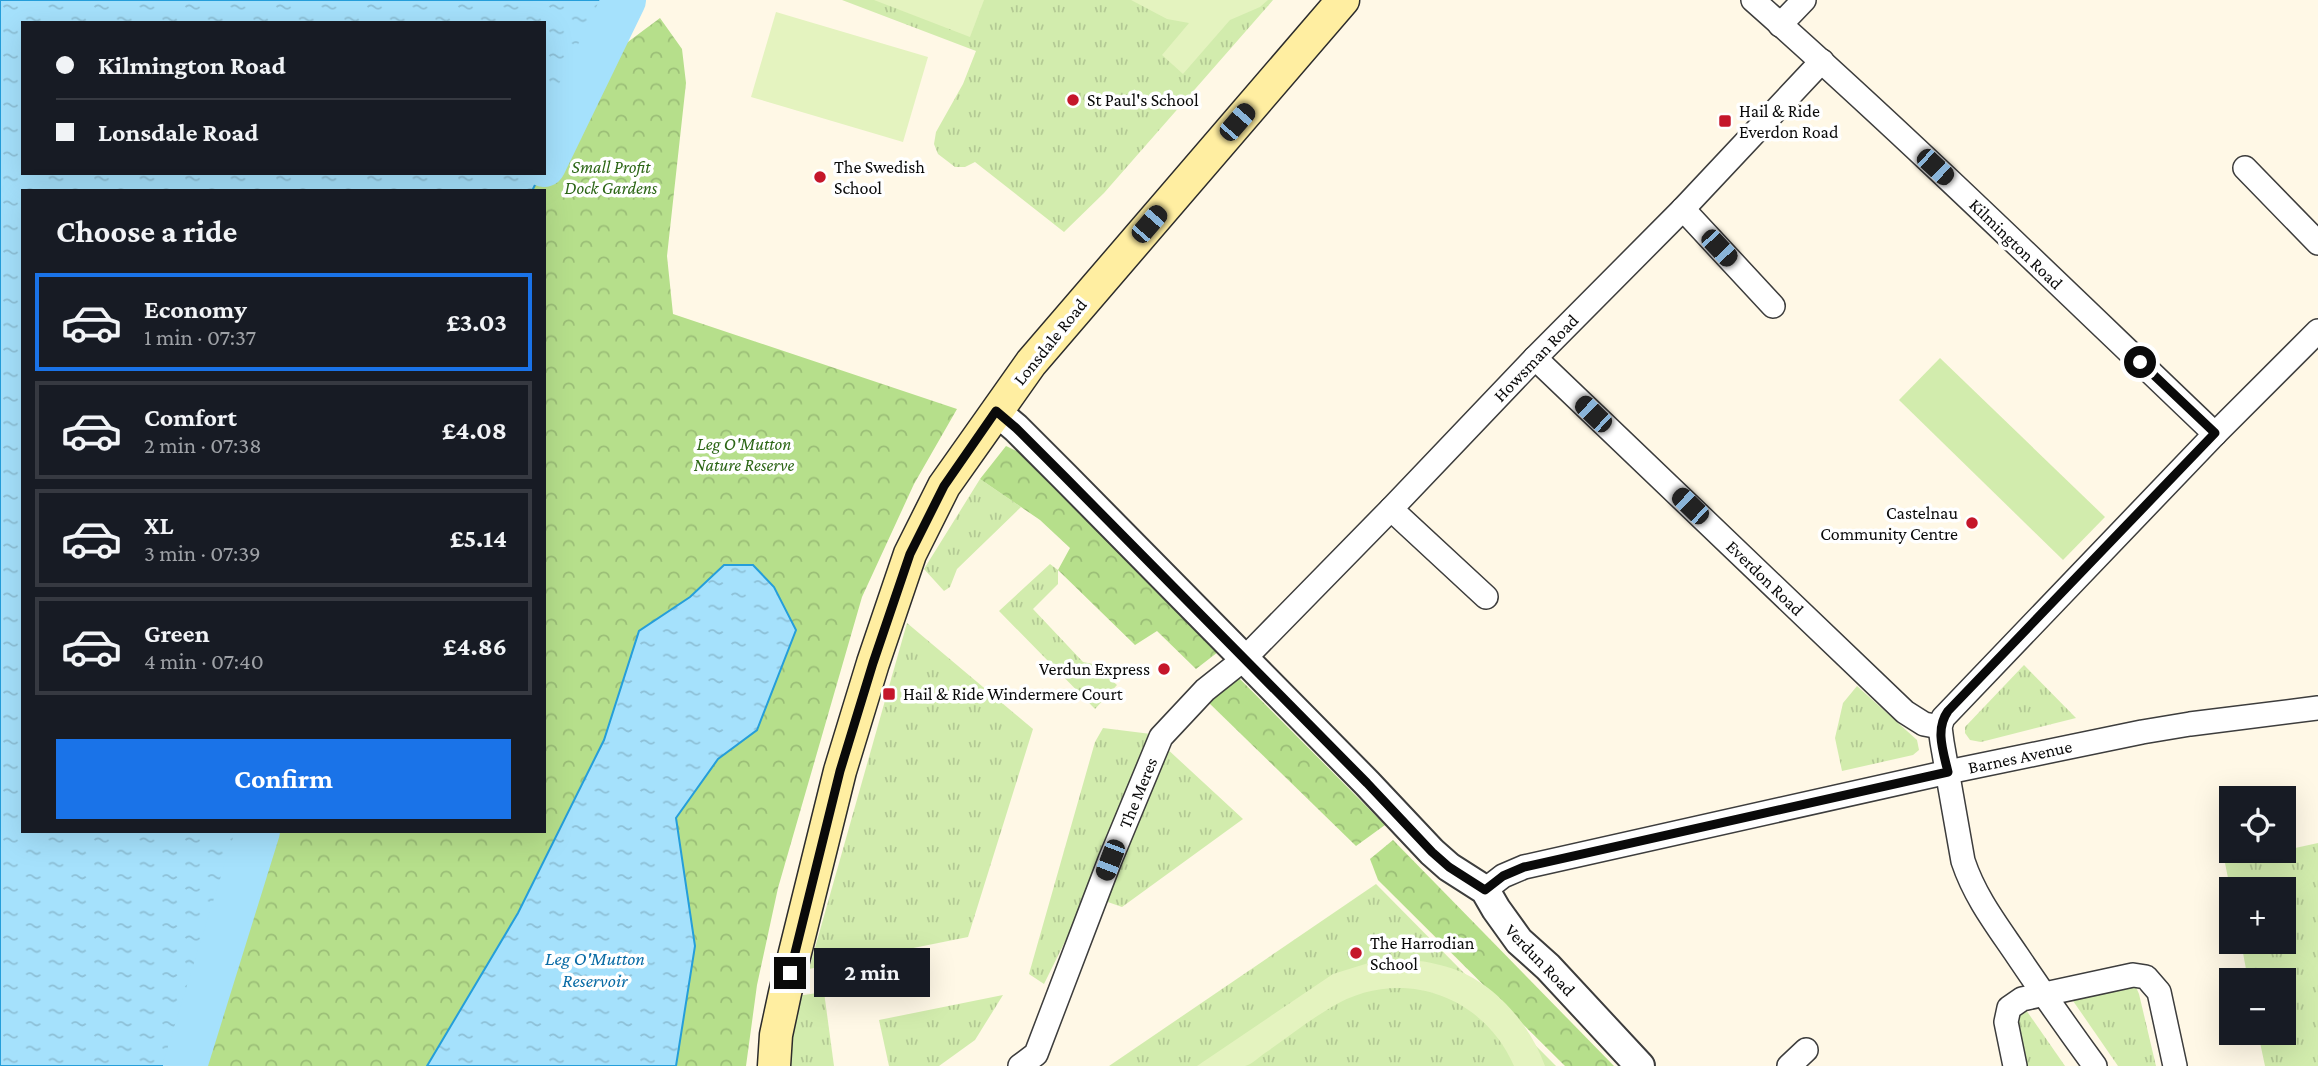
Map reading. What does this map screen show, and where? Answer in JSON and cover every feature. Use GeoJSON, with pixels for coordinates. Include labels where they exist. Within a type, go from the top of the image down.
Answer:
{"type":"FeatureCollection","features":[{"type":"Feature","properties":{"kind":"main road","name":"Lonsdale Road"},"geometry":{"type":"LineString","coordinates":[[774,1066],[776,1035],[840,771],[910,554],[944,486],[1031,363],[1343,0]]}},
{"type":"Feature","properties":{"kind":"street","name":"Kilmington Road"},"geometry":{"type":"LineString","coordinates":[[1753,0],[1822,61],[2215,433]]}},
{"type":"Feature","properties":{"kind":"street"},"geometry":{"type":"LineString","coordinates":[[1780,24],[1804,0]]}},
{"type":"Feature","properties":{"kind":"street","name":"Howsman Road"},"geometry":{"type":"LineString","coordinates":[[1244,659],[1683,209],[1822,61]]}},
{"type":"Feature","properties":{"kind":"street"},"geometry":{"type":"LineString","coordinates":[[2245,168],[2318,243]]}},
{"type":"Feature","properties":{"kind":"street"},"geometry":{"type":"LineString","coordinates":[[1683,209],[1773,306]]}},
{"type":"Feature","properties":{"kind":"street"},"geometry":{"type":"LineString","coordinates":[[2095,1066],[2042,995],[1986,911],[1969,878],[1963,861],[1940,727],[1948,711],[2215,433],[2318,331]]}},
{"type":"Feature","properties":{"kind":"street","name":"Everdon Road"},"geometry":{"type":"LineString","coordinates":[[1535,358],[1905,712],[1924,724],[1940,727]]}},
{"type":"Feature","properties":{"kind":"street","name":"Verdun Road"},"geometry":{"type":"LineString","coordinates":[[996,411],[1065,477],[1432,852],[1449,867],[1485,890],[1519,941],[1548,967],[1640,1066]]}},
{"type":"Feature","properties":{"kind":"street"},"geometry":{"type":"LineString","coordinates":[[1391,509],[1486,597]]}},
{"type":"Feature","properties":{"kind":"street","name":"The Meres"},"geometry":{"type":"LineString","coordinates":[[1020,1066],[1036,1054],[1110,860],[1161,737],[1205,690],[1244,659]]}},
{"type":"Feature","properties":{"kind":"street","name":"Barnes Avenue"},"geometry":{"type":"LineString","coordinates":[[1485,890],[1503,876],[1524,867],[1948,772],[2154,730],[2318,708]]}},
{"type":"Feature","properties":{"kind":"street"},"geometry":{"type":"LineString","coordinates":[[2015,1066],[2006,1022],[2009,1008],[2022,999],[2133,975],[2146,977],[2159,992],[2175,1066]]}},
{"type":"Feature","properties":{"kind":"street"},"geometry":{"type":"LineString","coordinates":[[1789,1066],[1806,1050]]}},
{"type":"Feature","properties":{"kind":"green space","name":"St Paul's School"},"geometry":{"type":"Polygon","coordinates":[[[842,0],[1273,0],[1104,193],[1064,232],[975,162],[965,167],[955,167],[938,154],[934,144],[936,132],[963,84],[976,51],[842,0]]]}},
{"type":"Feature","properties":{"kind":"green space"},"geometry":{"type":"Polygon","coordinates":[[[874,0],[984,0],[970,37],[874,0]]]}},
{"type":"Feature","properties":{"kind":"green space"},"geometry":{"type":"Polygon","coordinates":[[[1131,0],[1268,0],[1260,7],[1230,20],[1183,74],[1162,55],[1189,23],[1167,19],[1131,0]]]}},
{"type":"Feature","properties":{"kind":"green space"},"geometry":{"type":"Polygon","coordinates":[[[776,12],[928,57],[903,142],[751,97],[776,12]]]}},
{"type":"Feature","properties":{"kind":"green space"},"geometry":{"type":"Polygon","coordinates":[[[660,18],[682,49],[686,83],[667,256],[673,314],[957,409],[914,484],[862,597],[778,888],[757,985],[746,1066],[676,1066],[695,946],[676,818],[718,759],[757,730],[774,587],[752,565],[724,565],[690,597],[639,631],[604,740],[518,913],[427,1066],[185,1066],[257,833],[546,833],[546,189],[533,189],[540,175],[546,175],[546,164],[552,151],[598,71],[617,51],[660,18]]]}},
{"type":"Feature","properties":{"kind":"green space"},"geometry":{"type":"Polygon","coordinates":[[[1940,358],[2105,517],[2063,560],[1899,400],[1940,358]]]}},
{"type":"Feature","properties":{"kind":"green space"},"geometry":{"type":"Polygon","coordinates":[[[1006,446],[1025,455],[1218,652],[1196,669],[1157,631],[1135,645],[1058,570],[1070,548],[1040,520],[980,479],[1006,446]]]}},
{"type":"Feature","properties":{"kind":"green space"},"geometry":{"type":"Polygon","coordinates":[[[980,479],[1021,507],[957,569],[950,587],[944,591],[924,569],[980,479]]]}},
{"type":"Feature","properties":{"kind":"green space"},"geometry":{"type":"Polygon","coordinates":[[[1050,564],[1058,570],[1058,584],[1033,609],[1083,662],[1093,664],[1117,685],[1095,709],[999,611],[1050,564]]]}},
{"type":"Feature","properties":{"kind":"green space"},"geometry":{"type":"Polygon","coordinates":[[[907,623],[1033,729],[968,937],[809,969],[907,623]]]}},
{"type":"Feature","properties":{"kind":"green space"},"geometry":{"type":"Polygon","coordinates":[[[2024,665],[2076,718],[1981,742],[1970,740],[1965,733],[1965,727],[2024,665]]]}},
{"type":"Feature","properties":{"kind":"green space"},"geometry":{"type":"Polygon","coordinates":[[[1235,674],[1385,825],[1356,846],[1206,700],[1235,674]]]}},
{"type":"Feature","properties":{"kind":"green space"},"geometry":{"type":"Polygon","coordinates":[[[1857,686],[1917,740],[1919,750],[1913,755],[1842,771],[1835,738],[1843,703],[1857,686]]]}},
{"type":"Feature","properties":{"kind":"green space"},"geometry":{"type":"Polygon","coordinates":[[[1103,728],[1151,734],[1243,819],[1122,907],[1088,895],[1044,984],[1029,974],[1095,742],[1103,728]]]}},
{"type":"Feature","properties":{"kind":"green space"},"geometry":{"type":"Polygon","coordinates":[[[1393,840],[1614,1066],[1565,1066],[1378,880],[1370,859],[1393,840]]]}},
{"type":"Feature","properties":{"kind":"green space"},"geometry":{"type":"Polygon","coordinates":[[[2318,843],[2318,1066],[2265,1066],[2261,1045],[2296,1045],[2296,968],[2246,968],[2243,954],[2296,954],[2296,877],[2228,877],[2225,863],[2296,863],[2296,848],[2318,843]]]}},
{"type":"Feature","properties":{"kind":"green space","name":"The Harrodian School"},"geometry":{"type":"Polygon","coordinates":[[[1376,884],[1556,1066],[1109,1066],[1376,884]]]}},
{"type":"Feature","properties":{"kind":"green space"},"geometry":{"type":"Polygon","coordinates":[[[1397,959],[1440,965],[1475,979],[1491,990],[1518,1017],[1545,1066],[1514,1066],[1500,1041],[1481,1020],[1460,1004],[1436,994],[1410,989],[1383,989],[1356,995],[1330,1008],[1248,1065],[1197,1066],[1333,974],[1375,961],[1397,959]]]}},
{"type":"Feature","properties":{"kind":"green space"},"geometry":{"type":"Polygon","coordinates":[[[2135,985],[2156,1066],[2118,1066],[2069,995],[2135,985]]]}},
{"type":"Feature","properties":{"kind":"green space"},"geometry":{"type":"Polygon","coordinates":[[[824,992],[834,1066],[787,1066],[797,996],[824,992]]]}},
{"type":"Feature","properties":{"kind":"green space"},"geometry":{"type":"Polygon","coordinates":[[[1003,995],[975,1040],[939,1066],[889,1066],[879,1020],[1003,995]]]}},
{"type":"Feature","properties":{"kind":"green space"},"geometry":{"type":"Polygon","coordinates":[[[2026,1010],[2065,1066],[2025,1066],[2015,1022],[2018,1014],[2026,1010]]]}},
{"type":"Feature","properties":{"kind":"water"},"geometry":{"type":"Polygon","coordinates":[[[0,0],[624,0],[546,161],[546,21],[21,21],[21,175],[540,175],[533,189],[21,189],[21,833],[257,833],[185,1066],[0,1066],[0,0]]]}},
{"type":"Feature","properties":{"kind":"water","name":"Leg O'Mutton Reservoir"},"geometry":{"type":"Polygon","coordinates":[[[724,565],[753,565],[774,587],[796,630],[757,730],[718,759],[676,818],[695,946],[676,1066],[427,1066],[518,913],[604,740],[639,631],[690,597],[724,565]]]}},
{"type":"Feature","properties":{"kind":"waterway"},"geometry":{"type":"LineString","coordinates":[[546,161],[624,0]]}},
{"type":"Feature","properties":{"kind":"waterway"},"geometry":{"type":"LineString","coordinates":[[185,1066],[257,833]]}},
{"type":"Feature","properties":{"kind":"place","name":"St Paul's School"},"geometry":{"type":"Point","coordinates":[1073,100]}},
{"type":"Feature","properties":{"kind":"place","name":"Hail & Ride Everdon Road"},"geometry":{"type":"Point","coordinates":[1725,121]}},
{"type":"Feature","properties":{"kind":"place","name":"The Swedish School"},"geometry":{"type":"Point","coordinates":[820,177]}},
{"type":"Feature","properties":{"kind":"place","name":"Castelnau Community Centre"},"geometry":{"type":"Point","coordinates":[1972,523]}},
{"type":"Feature","properties":{"kind":"place","name":"Verdun Express"},"geometry":{"type":"Point","coordinates":[1164,669]}},
{"type":"Feature","properties":{"kind":"place","name":"Hail & Ride Windermere Court"},"geometry":{"type":"Point","coordinates":[889,694]}},
{"type":"Feature","properties":{"kind":"place","name":"The Harrodian School"},"geometry":{"type":"Point","coordinates":[1356,953]}},
{"type":"Feature","properties":{"kind":"route"},"geometry":{"type":"LineString","coordinates":[[790,973],[840,771],[910,554],[944,486],[996,411],[1065,477],[1432,852],[1449,867],[1485,890],[1512,870],[1948,772],[1940,727],[1948,711],[2215,433],[2140,362]]}},
{"type":"Feature","properties":{"kind":"park label","name":"Small Profit Dock Gardens"},"geometry":{"type":"Point","coordinates":[611,177]}},
{"type":"Feature","properties":{"kind":"park label","name":"Leg O'Mutton Nature Reserve"},"geometry":{"type":"Point","coordinates":[744,454]}}]}
